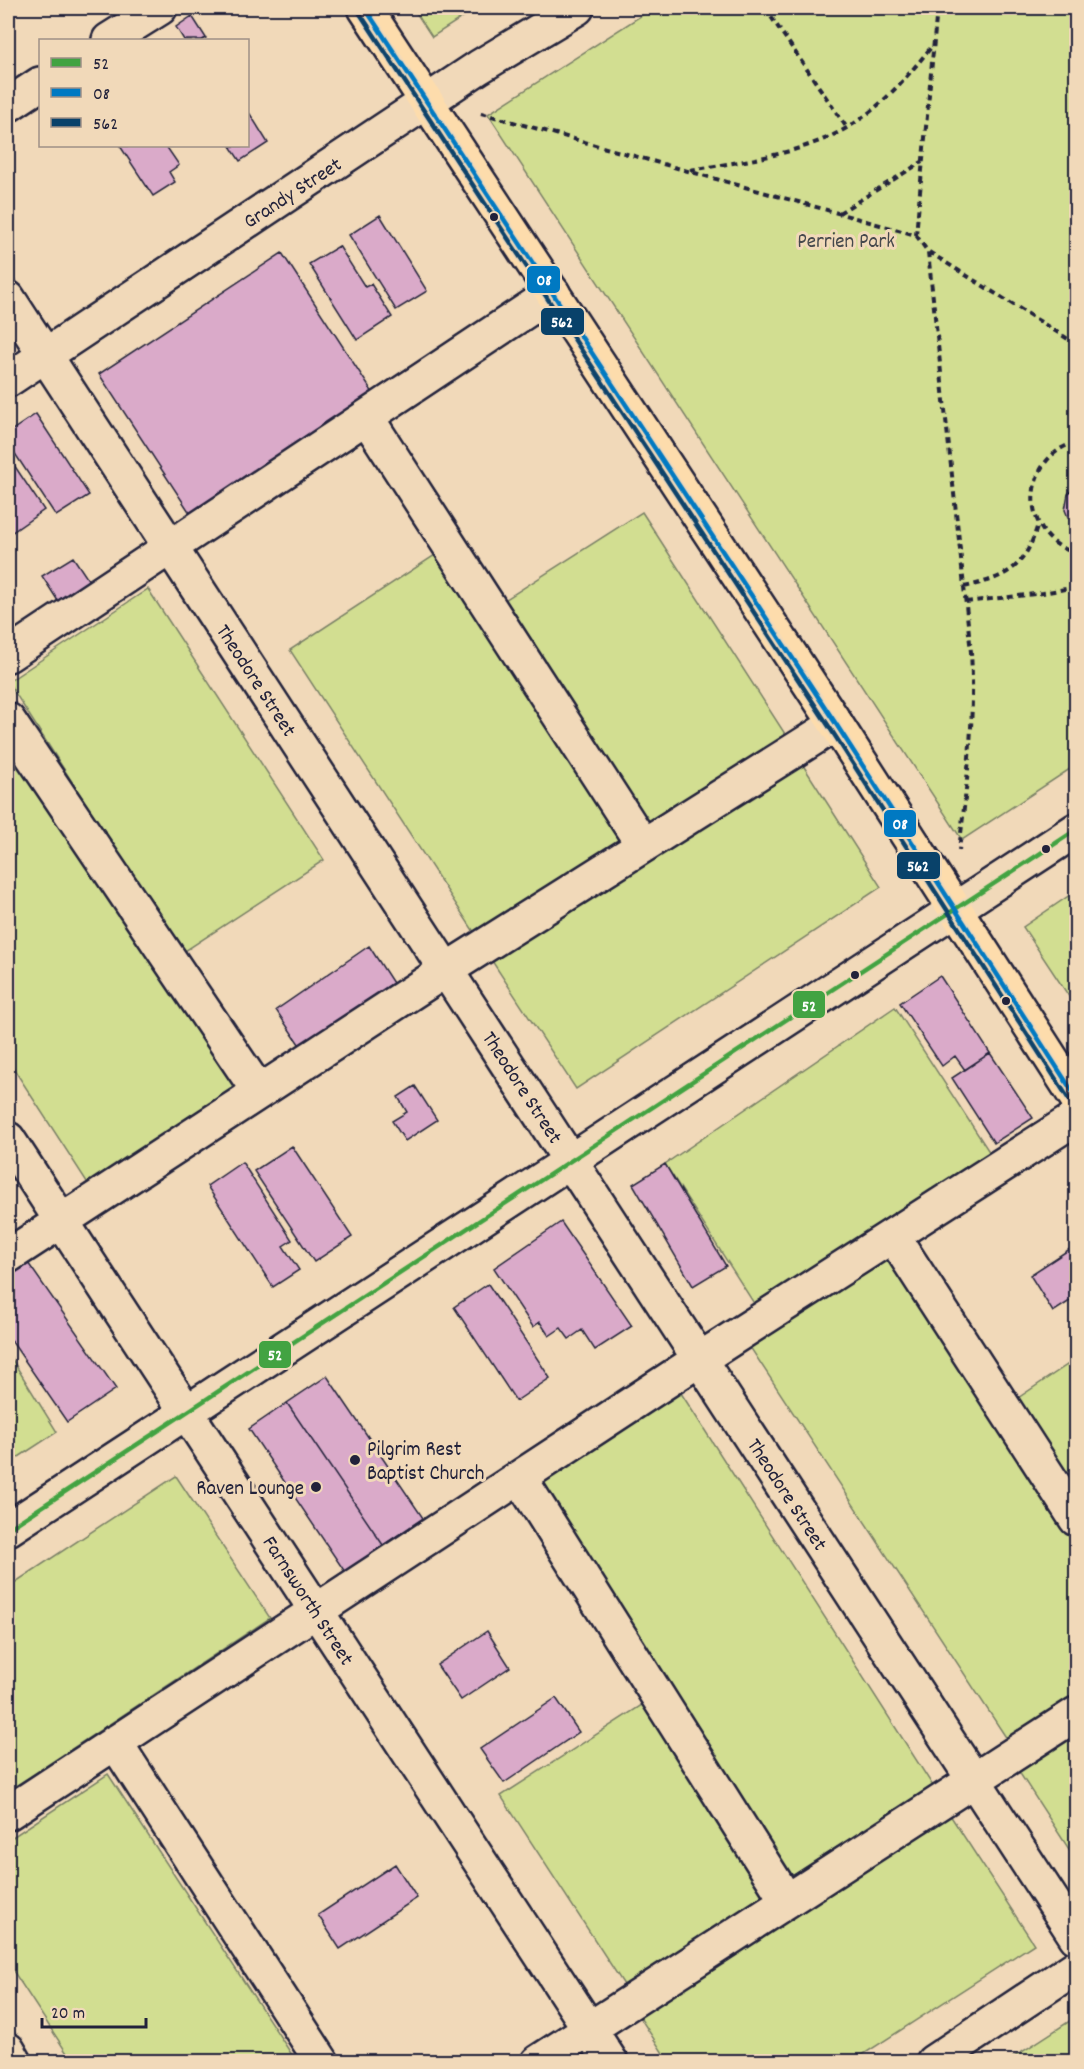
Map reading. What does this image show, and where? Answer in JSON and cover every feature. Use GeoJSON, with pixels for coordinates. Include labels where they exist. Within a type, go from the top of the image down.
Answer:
{"type":"FeatureCollection","features":[{"type":"Feature","properties":{"kind":"main road"},"geometry":{"type":"LineString","coordinates":[[365,8],[836,724],[1077,1097]]}},
{"type":"Feature","properties":{"kind":"street"},"geometry":{"type":"LineString","coordinates":[[111,39],[160,8]]}},
{"type":"Feature","properties":{"kind":"street","name":"Grandy Street"},"geometry":{"type":"LineString","coordinates":[[8,380],[479,67],[577,8]]}},
{"type":"Feature","properties":{"kind":"street"},"geometry":{"type":"LineString","coordinates":[[8,105],[39,85]]}},
{"type":"Feature","properties":{"kind":"street"},"geometry":{"type":"LineString","coordinates":[[8,656],[553,293]]}},
{"type":"Feature","properties":{"kind":"street","name":"Theodore Street"},"geometry":{"type":"LineString","coordinates":[[8,298],[1077,1937]]}},
{"type":"Feature","properties":{"kind":"street"},"geometry":{"type":"LineString","coordinates":[[367,418],[643,845]]}},
{"type":"Feature","properties":{"kind":"street"},"geometry":{"type":"LineString","coordinates":[[8,720],[259,1092]]}},
{"type":"Feature","properties":{"kind":"street"},"geometry":{"type":"LineString","coordinates":[[8,1256],[446,970],[836,724]]}},
{"type":"Feature","properties":{"kind":"street"},"geometry":{"type":"LineString","coordinates":[[8,1529],[1077,830]]}},
{"type":"Feature","properties":{"kind":"street"},"geometry":{"type":"LineString","coordinates":[[8,1813],[700,1359],[1077,1118]]}},
{"type":"Feature","properties":{"kind":"street","name":"Farnsworth Street"},"geometry":{"type":"LineString","coordinates":[[8,1139],[611,2061]]}},
{"type":"Feature","properties":{"kind":"street"},"geometry":{"type":"LineString","coordinates":[[893,1236],[1077,1519]]}},
{"type":"Feature","properties":{"kind":"street"},"geometry":{"type":"LineString","coordinates":[[520,1478],[787,1901]]}},
{"type":"Feature","properties":{"kind":"street"},"geometry":{"type":"LineString","coordinates":[[538,2061],[1077,1714]]}},
{"type":"Feature","properties":{"kind":"street"},"geometry":{"type":"LineString","coordinates":[[115,1742],[322,2061]]}},
{"type":"Feature","properties":{"kind":"street"},"geometry":{"type":"LineString","coordinates":[[933,2061],[1077,1967]]}},
{"type":"Feature","properties":{"kind":"street"},"geometry":{"type":"LineString","coordinates":[[8,2050],[15,2061]]}},
{"type":"Feature","properties":{"kind":"path"},"geometry":{"type":"LineString","coordinates":[[765,8],[847,128]]}},
{"type":"Feature","properties":{"kind":"path"},"geometry":{"type":"LineString","coordinates":[[916,235],[937,8]]}},
{"type":"Feature","properties":{"kind":"path"},"geometry":{"type":"LineString","coordinates":[[688,171],[768,156],[826,138],[847,128],[882,102],[907,77],[933,45]]}},
{"type":"Feature","properties":{"kind":"path"},"geometry":{"type":"LineString","coordinates":[[481,113],[916,235],[928,252],[1077,344]]}},
{"type":"Feature","properties":{"kind":"path"},"geometry":{"type":"LineString","coordinates":[[838,213],[922,162]]}},
{"type":"Feature","properties":{"kind":"path"},"geometry":{"type":"LineString","coordinates":[[928,252],[971,652],[973,697],[968,773],[959,850]]}},
{"type":"Feature","properties":{"kind":"path"},"geometry":{"type":"LineString","coordinates":[[1077,442],[1052,454],[1041,469],[1034,485],[1033,503],[1038,523],[1050,539],[1066,550],[1077,553]]}},
{"type":"Feature","properties":{"kind":"path"},"geometry":{"type":"LineString","coordinates":[[964,587],[989,581],[1008,572],[1023,560],[1032,544],[1038,523]]}},
{"type":"Feature","properties":{"kind":"path"},"geometry":{"type":"LineString","coordinates":[[966,602],[1077,587]]}},
{"type":"Feature","properties":{"kind":"green space"},"geometry":{"type":"Polygon","coordinates":[[[413,8],[477,8],[432,37],[413,8]]]}},
{"type":"Feature","properties":{"kind":"green space","name":"Perrien Park"},"geometry":{"type":"Polygon","coordinates":[[[653,8],[1076,8],[1076,765],[962,840],[488,114],[653,8]]]}},
{"type":"Feature","properties":{"kind":"green space"},"geometry":{"type":"Polygon","coordinates":[[[642,512],[787,737],[643,831],[497,605],[642,512]]]}},
{"type":"Feature","properties":{"kind":"green space"},"geometry":{"type":"Polygon","coordinates":[[[438,553],[626,841],[478,938],[290,650],[438,553]]]}},
{"type":"Feature","properties":{"kind":"green space"},"geometry":{"type":"Polygon","coordinates":[[[148,589],[324,860],[182,953],[8,682],[148,589]]]}},
{"type":"Feature","properties":{"kind":"green space"},"geometry":{"type":"Polygon","coordinates":[[[8,740],[237,1088],[89,1185],[8,1060],[8,740]]]}},
{"type":"Feature","properties":{"kind":"green space"},"geometry":{"type":"Polygon","coordinates":[[[799,759],[881,887],[576,1089],[492,961],[799,759]]]}},
{"type":"Feature","properties":{"kind":"green space"},"geometry":{"type":"Polygon","coordinates":[[[1076,891],[1076,1007],[1023,927],[1076,891]]]}},
{"type":"Feature","properties":{"kind":"green space"},"geometry":{"type":"Polygon","coordinates":[[[895,1007],[990,1153],[755,1305],[665,1164],[895,1007]]]}},
{"type":"Feature","properties":{"kind":"green space"},"geometry":{"type":"Polygon","coordinates":[[[887,1257],[1076,1546],[1076,1693],[1007,1739],[750,1347],[887,1257]]]}},
{"type":"Feature","properties":{"kind":"green space"},"geometry":{"type":"Polygon","coordinates":[[[8,1353],[57,1432],[8,1464],[8,1353]]]}},
{"type":"Feature","properties":{"kind":"green space"},"geometry":{"type":"Polygon","coordinates":[[[1076,1359],[1076,1488],[1018,1398],[1076,1359]]]}},
{"type":"Feature","properties":{"kind":"green space"},"geometry":{"type":"Polygon","coordinates":[[[679,1390],[933,1786],[791,1877],[538,1481],[679,1390]]]}},
{"type":"Feature","properties":{"kind":"green space"},"geometry":{"type":"Polygon","coordinates":[[[176,1476],[270,1618],[8,1791],[8,1587],[176,1476]]]}},
{"type":"Feature","properties":{"kind":"green space"},"geometry":{"type":"Polygon","coordinates":[[[648,1701],[772,1893],[626,1988],[501,1796],[648,1701]]]}},
{"type":"Feature","properties":{"kind":"green space"},"geometry":{"type":"Polygon","coordinates":[[[1076,1734],[1076,1860],[1019,1772],[1076,1734]]]}},
{"type":"Feature","properties":{"kind":"green space"},"geometry":{"type":"Polygon","coordinates":[[[108,1774],[296,2061],[72,2061],[8,1963],[8,1840],[108,1774]]]}},
{"type":"Feature","properties":{"kind":"green space"},"geometry":{"type":"Polygon","coordinates":[[[950,1815],[1034,1944],[853,2061],[668,2061],[639,2016],[950,1815]]]}},
{"type":"Feature","properties":{"kind":"green space"},"geometry":{"type":"Polygon","coordinates":[[[1076,2017],[1076,2061],[1008,2061],[1076,2017]]]}},
{"type":"Feature","properties":{"kind":"building"},"geometry":{"type":"Polygon","coordinates":[[[192,16],[206,38],[183,39],[176,27],[192,16]]]}},
{"type":"Feature","properties":{"kind":"building"},"geometry":{"type":"Polygon","coordinates":[[[249,115],[268,143],[240,161],[231,147],[249,147],[249,115]]]}},
{"type":"Feature","properties":{"kind":"building"},"geometry":{"type":"Polygon","coordinates":[[[121,147],[167,147],[179,165],[169,172],[175,182],[153,196],[121,147]]]}},
{"type":"Feature","properties":{"kind":"building"},"geometry":{"type":"Polygon","coordinates":[[[380,215],[427,291],[396,310],[349,235],[380,215]]]}},
{"type":"Feature","properties":{"kind":"building"},"geometry":{"type":"Polygon","coordinates":[[[339,246],[365,287],[371,284],[392,317],[357,340],[309,264],[339,246]]]}},
{"type":"Feature","properties":{"kind":"building"},"geometry":{"type":"Polygon","coordinates":[[[282,253],[375,396],[192,516],[99,374],[282,253]]]}},
{"type":"Feature","properties":{"kind":"building"},"geometry":{"type":"Polygon","coordinates":[[[36,414],[89,495],[56,516],[8,443],[8,433],[36,414]]]}},
{"type":"Feature","properties":{"kind":"building"},"geometry":{"type":"Polygon","coordinates":[[[8,456],[44,510],[8,535],[8,456]]]}},
{"type":"Feature","properties":{"kind":"building"},"geometry":{"type":"Polygon","coordinates":[[[1076,485],[1076,526],[1065,510],[1068,494],[1076,485]]]}},
{"type":"Feature","properties":{"kind":"building"},"geometry":{"type":"Polygon","coordinates":[[[73,557],[89,581],[58,601],[42,576],[73,557]]]}},
{"type":"Feature","properties":{"kind":"building"},"geometry":{"type":"Polygon","coordinates":[[[369,946],[393,983],[301,1047],[276,1010],[369,946]]]}},
{"type":"Feature","properties":{"kind":"building"},"geometry":{"type":"Polygon","coordinates":[[[940,976],[990,1053],[965,1070],[955,1056],[942,1066],[900,1003],[940,976]]]}},
{"type":"Feature","properties":{"kind":"building"},"geometry":{"type":"Polygon","coordinates":[[[990,1053],[1033,1118],[994,1143],[952,1078],[990,1053]]]}},
{"type":"Feature","properties":{"kind":"building"},"geometry":{"type":"Polygon","coordinates":[[[415,1086],[437,1120],[405,1141],[392,1121],[407,1112],[398,1097],[415,1086]]]}},
{"type":"Feature","properties":{"kind":"building"},"geometry":{"type":"Polygon","coordinates":[[[292,1146],[352,1237],[314,1262],[254,1171],[292,1146]]]}},
{"type":"Feature","properties":{"kind":"building"},"geometry":{"type":"Polygon","coordinates":[[[242,1162],[292,1240],[283,1246],[299,1270],[273,1287],[207,1186],[242,1162]]]}},
{"type":"Feature","properties":{"kind":"building"},"geometry":{"type":"Polygon","coordinates":[[[665,1164],[726,1266],[693,1286],[633,1184],[665,1164]]]}},
{"type":"Feature","properties":{"kind":"building"},"geometry":{"type":"Polygon","coordinates":[[[561,1222],[632,1326],[595,1350],[582,1330],[569,1339],[561,1328],[549,1336],[540,1322],[533,1327],[494,1268],[561,1222]]]}},
{"type":"Feature","properties":{"kind":"building"},"geometry":{"type":"Polygon","coordinates":[[[1076,1245],[1076,1297],[1053,1312],[1030,1275],[1076,1245]]]}},
{"type":"Feature","properties":{"kind":"building"},"geometry":{"type":"Polygon","coordinates":[[[26,1260],[116,1389],[67,1422],[8,1336],[8,1273],[26,1260]]]}},
{"type":"Feature","properties":{"kind":"building"},"geometry":{"type":"Polygon","coordinates":[[[488,1284],[550,1378],[516,1401],[454,1307],[488,1284]]]}},
{"type":"Feature","properties":{"kind":"building","name":"Pilgrim Rest Baptist Church"},"geometry":{"type":"Polygon","coordinates":[[[327,1376],[423,1518],[383,1545],[287,1403],[327,1376]]]}},
{"type":"Feature","properties":{"kind":"building","name":"Raven Lounge"},"geometry":{"type":"Polygon","coordinates":[[[287,1403],[383,1545],[345,1572],[249,1429],[287,1403]]]}},
{"type":"Feature","properties":{"kind":"building"},"geometry":{"type":"Polygon","coordinates":[[[487,1631],[510,1667],[461,1700],[437,1665],[487,1631]]]}},
{"type":"Feature","properties":{"kind":"building"},"geometry":{"type":"Polygon","coordinates":[[[556,1698],[579,1732],[504,1783],[480,1749],[556,1698]]]}},
{"type":"Feature","properties":{"kind":"building"},"geometry":{"type":"Polygon","coordinates":[[[395,1864],[417,1898],[340,1949],[318,1915],[395,1864]]]}},
{"type":"Feature","properties":{"kind":"transit line","name":"08"},"geometry":{"type":"LineString","coordinates":[[365,8],[836,724],[1076,1097]]}},
{"type":"Feature","properties":{"kind":"transit line","name":"562"},"geometry":{"type":"LineString","coordinates":[[359,12],[830,728],[1070,1101]]}},
{"type":"Feature","properties":{"kind":"transit line","name":"52"},"geometry":{"type":"LineString","coordinates":[[8,1529],[1076,830]]}},
{"type":"Feature","properties":{"kind":"place","name":"Pilgrim Rest Baptist Church"},"geometry":{"type":"Point","coordinates":[355,1460]}},
{"type":"Feature","properties":{"kind":"place","name":"Raven Lounge"},"geometry":{"type":"Point","coordinates":[316,1487]}}]}
